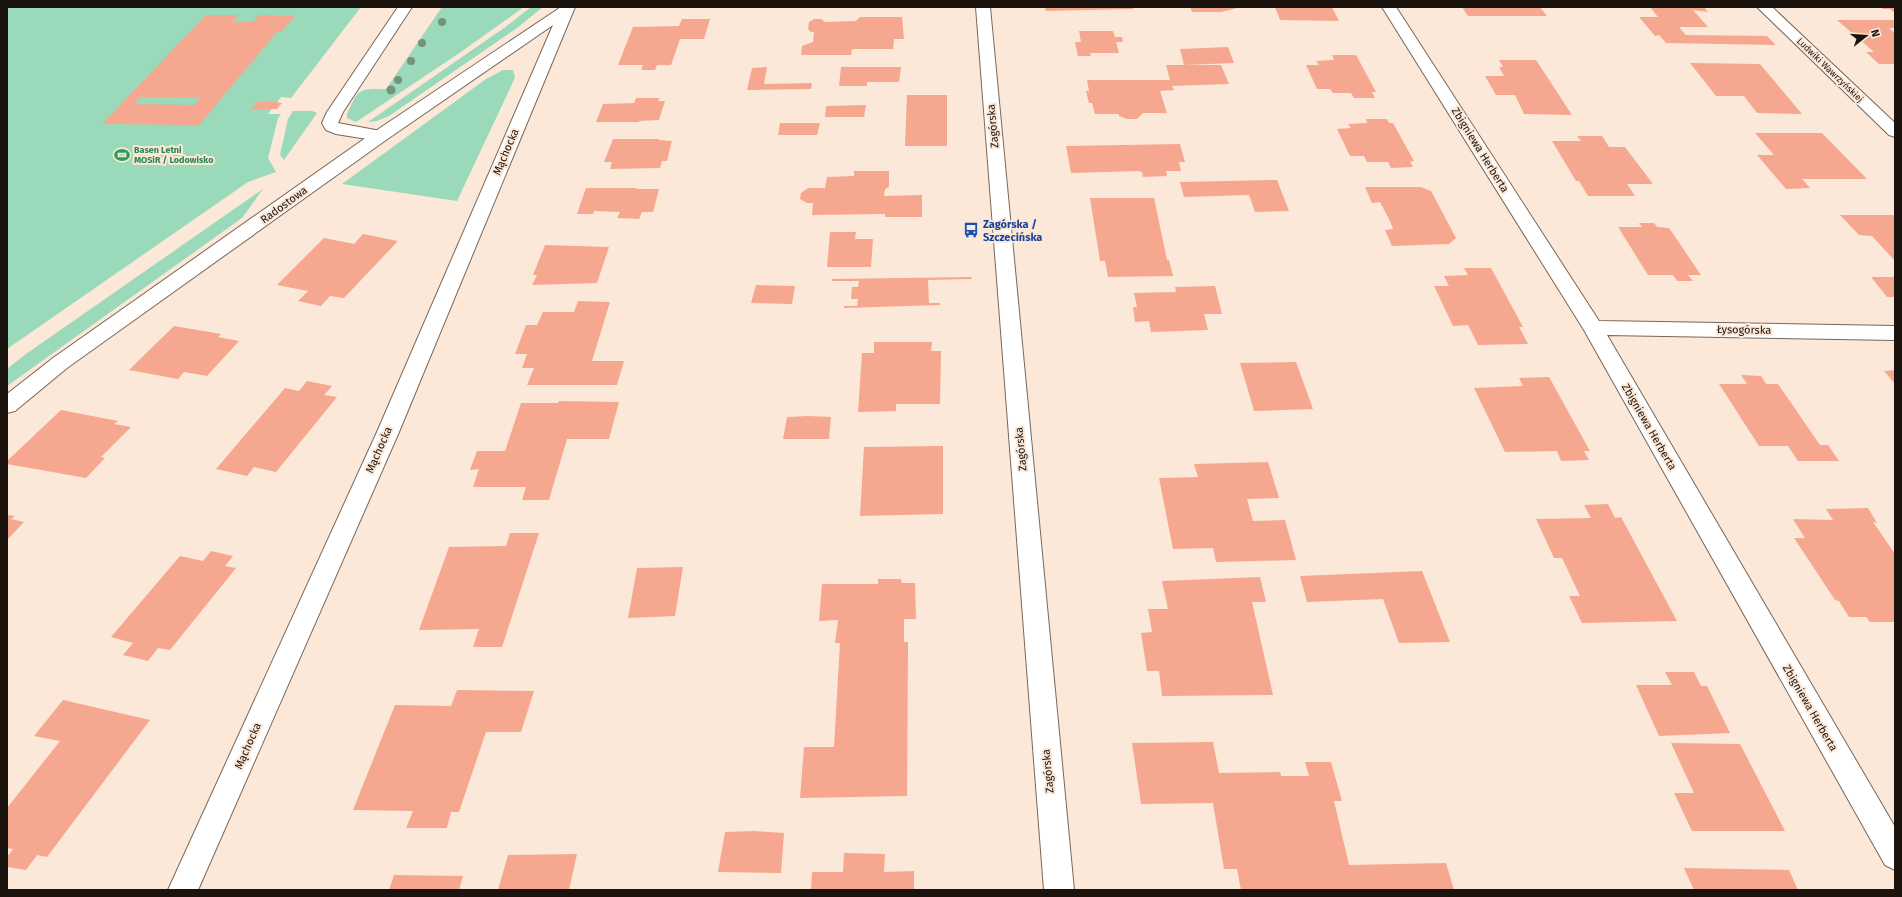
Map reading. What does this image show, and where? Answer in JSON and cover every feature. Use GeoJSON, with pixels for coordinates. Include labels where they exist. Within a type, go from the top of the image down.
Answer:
{"type":"FeatureCollection","features":[{"type":"Feature","properties":{"kind":"street"},"geometry":{"type":"LineString","coordinates":[[380,136],[336,129],[332,127],[330,123],[335,112],[405,7]]}},
{"type":"Feature","properties":{"kind":"street","name":"Zagórska"},"geometry":{"type":"LineString","coordinates":[[983,7],[1059,890]]}},
{"type":"Feature","properties":{"kind":"street","name":"Zbigniewa Herberta"},"geometry":{"type":"LineString","coordinates":[[1390,7],[1593,328],[1895,855]]}},
{"type":"Feature","properties":{"kind":"street","name":"Ludwiki Wawrzyńskiej"},"geometry":{"type":"LineString","coordinates":[[1764,7],[1895,132]]}},
{"type":"Feature","properties":{"kind":"street","name":"Radostowa"},"geometry":{"type":"LineString","coordinates":[[7,404],[60,363],[380,136],[567,8]]}},
{"type":"Feature","properties":{"kind":"street","name":"Mąchocka"},"geometry":{"type":"LineString","coordinates":[[183,890],[388,432],[567,8]]}},
{"type":"Feature","properties":{"kind":"street","name":"Łysogórska"},"geometry":{"type":"LineString","coordinates":[[1593,328],[1895,333]]}},
{"type":"Feature","properties":{"kind":"green space","name":"Basen Letni MOSiR / Lodowisko"},"geometry":{"type":"Polygon","coordinates":[[[7,7],[361,7],[291,98],[281,97],[268,114],[281,114],[278,118],[268,158],[276,172],[248,182],[7,349],[7,7]]]}},
{"type":"Feature","properties":{"kind":"green space"},"geometry":{"type":"Polygon","coordinates":[[[442,7],[524,7],[458,54],[356,122],[347,118],[347,114],[354,99],[360,92],[370,89],[386,89],[442,7]]]}},
{"type":"Feature","properties":{"kind":"green space"},"geometry":{"type":"Polygon","coordinates":[[[531,7],[543,7],[517,28],[389,116],[377,121],[368,122],[504,28],[531,7]]]}},
{"type":"Feature","properties":{"kind":"green space"},"geometry":{"type":"Polygon","coordinates":[[[503,70],[513,70],[515,77],[457,201],[342,184],[486,79],[503,70]]]}},
{"type":"Feature","properties":{"kind":"green space"},"geometry":{"type":"Polygon","coordinates":[[[293,111],[312,111],[317,113],[284,160],[280,155],[288,119],[293,111]]]}},
{"type":"Feature","properties":{"kind":"green space"},"geometry":{"type":"Polygon","coordinates":[[[263,189],[242,218],[7,386],[7,369],[26,354],[263,189]]]}},
{"type":"Feature","properties":{"kind":"building"},"geometry":{"type":"Polygon","coordinates":[[[1045,7],[1133,7],[1133,9],[1046,11],[1045,7]]]}},
{"type":"Feature","properties":{"kind":"building"},"geometry":{"type":"Polygon","coordinates":[[[1190,7],[1237,8],[1221,12],[1192,12],[1190,7]]]}},
{"type":"Feature","properties":{"kind":"building"},"geometry":{"type":"Polygon","coordinates":[[[1275,7],[1332,7],[1339,21],[1280,20],[1275,7]]]}},
{"type":"Feature","properties":{"kind":"building"},"geometry":{"type":"Polygon","coordinates":[[[1462,7],[1540,7],[1547,16],[1468,16],[1462,7]]]}},
{"type":"Feature","properties":{"kind":"building"},"geometry":{"type":"Polygon","coordinates":[[[1650,7],[1705,8],[1708,12],[1693,10],[1708,27],[1679,27],[1686,35],[1767,36],[1776,45],[1666,43],[1659,35],[1655,36],[1639,17],[1658,17],[1650,7]]]}},
{"type":"Feature","properties":{"kind":"building"},"geometry":{"type":"Polygon","coordinates":[[[1880,7],[1895,7],[1895,13],[1890,9],[1883,9],[1880,7]]]}},
{"type":"Feature","properties":{"kind":"building"},"geometry":{"type":"Polygon","coordinates":[[[206,15],[239,15],[232,22],[253,22],[259,15],[295,16],[281,32],[277,32],[199,125],[102,124],[206,15]],[[140,97],[134,104],[194,105],[200,98],[140,97]]]}},
{"type":"Feature","properties":{"kind":"building"},"geometry":{"type":"Polygon","coordinates":[[[860,17],[902,17],[904,39],[894,39],[893,49],[852,49],[851,55],[801,55],[802,46],[813,42],[814,32],[811,32],[808,29],[809,22],[814,19],[821,19],[825,22],[856,21],[860,17]]]}},
{"type":"Feature","properties":{"kind":"building"},"geometry":{"type":"Polygon","coordinates":[[[682,19],[710,19],[704,39],[680,39],[671,65],[657,65],[655,70],[641,70],[643,65],[618,65],[633,27],[679,26],[682,19]]]}},
{"type":"Feature","properties":{"kind":"building"},"geometry":{"type":"Polygon","coordinates":[[[1837,20],[1895,20],[1895,28],[1889,28],[1895,33],[1895,64],[1879,64],[1866,52],[1874,52],[1837,20]]]}},
{"type":"Feature","properties":{"kind":"building"},"geometry":{"type":"Polygon","coordinates":[[[1079,31],[1113,31],[1115,37],[1122,37],[1123,42],[1116,42],[1119,53],[1090,53],[1091,56],[1078,56],[1075,42],[1081,42],[1079,31]]]}},
{"type":"Feature","properties":{"kind":"building"},"geometry":{"type":"Polygon","coordinates":[[[1228,47],[1234,63],[1184,65],[1180,49],[1228,47]]]}},
{"type":"Feature","properties":{"kind":"building"},"geometry":{"type":"Polygon","coordinates":[[[1332,55],[1356,55],[1376,92],[1372,92],[1375,98],[1354,98],[1351,93],[1333,93],[1330,89],[1317,89],[1306,65],[1319,65],[1316,61],[1334,60],[1332,55]]]}},
{"type":"Feature","properties":{"kind":"building"},"geometry":{"type":"Polygon","coordinates":[[[1499,60],[1536,60],[1572,115],[1524,114],[1515,95],[1496,95],[1485,76],[1504,76],[1499,67],[1503,67],[1499,60]]]}},
{"type":"Feature","properties":{"kind":"building"},"geometry":{"type":"Polygon","coordinates":[[[1690,63],[1760,64],[1802,114],[1757,113],[1744,96],[1716,96],[1690,63]]]}},
{"type":"Feature","properties":{"kind":"building"},"geometry":{"type":"Polygon","coordinates":[[[1166,65],[1221,65],[1229,84],[1172,86],[1174,90],[1160,91],[1167,113],[1143,113],[1137,119],[1127,119],[1119,116],[1119,114],[1095,114],[1092,103],[1089,103],[1086,91],[1089,91],[1087,80],[1170,80],[1166,65]]]}},
{"type":"Feature","properties":{"kind":"building"},"geometry":{"type":"Polygon","coordinates":[[[767,67],[764,84],[812,83],[811,89],[747,90],[752,68],[767,67]]]}},
{"type":"Feature","properties":{"kind":"building"},"geometry":{"type":"Polygon","coordinates":[[[841,67],[901,67],[899,82],[867,82],[867,86],[839,86],[841,67]]]}},
{"type":"Feature","properties":{"kind":"building"},"geometry":{"type":"Polygon","coordinates":[[[907,95],[947,95],[947,146],[905,146],[907,95]]]}},
{"type":"Feature","properties":{"kind":"building"},"geometry":{"type":"Polygon","coordinates":[[[636,98],[660,98],[658,101],[665,101],[659,120],[639,122],[596,122],[603,104],[634,103],[636,98]]]}},
{"type":"Feature","properties":{"kind":"building"},"geometry":{"type":"Polygon","coordinates":[[[257,102],[282,103],[277,109],[251,109],[257,102]]]}},
{"type":"Feature","properties":{"kind":"building"},"geometry":{"type":"Polygon","coordinates":[[[866,105],[864,117],[825,117],[826,106],[866,105]]]}},
{"type":"Feature","properties":{"kind":"building"},"geometry":{"type":"Polygon","coordinates":[[[1366,119],[1387,119],[1389,123],[1393,123],[1414,161],[1410,162],[1413,167],[1391,168],[1388,162],[1367,162],[1364,156],[1350,156],[1337,129],[1351,128],[1348,124],[1367,123],[1366,119]]]}},
{"type":"Feature","properties":{"kind":"building"},"geometry":{"type":"Polygon","coordinates":[[[780,123],[820,123],[817,135],[778,135],[780,123]]]}},
{"type":"Feature","properties":{"kind":"building"},"geometry":{"type":"Polygon","coordinates":[[[1755,133],[1822,133],[1867,179],[1802,179],[1810,188],[1786,189],[1757,155],[1774,155],[1755,133]]]}},
{"type":"Feature","properties":{"kind":"building"},"geometry":{"type":"Polygon","coordinates":[[[1577,136],[1602,136],[1609,147],[1625,147],[1653,184],[1627,184],[1635,196],[1588,196],[1579,181],[1576,181],[1552,141],[1581,141],[1577,136]]]}},
{"type":"Feature","properties":{"kind":"building"},"geometry":{"type":"Polygon","coordinates":[[[613,139],[659,139],[672,141],[667,161],[662,161],[660,168],[610,169],[612,162],[604,162],[613,139]]]}},
{"type":"Feature","properties":{"kind":"building"},"geometry":{"type":"Polygon","coordinates":[[[1180,144],[1185,162],[1179,162],[1181,171],[1166,171],[1167,176],[1143,177],[1142,172],[1139,171],[1071,173],[1066,146],[1180,144]]]}},
{"type":"Feature","properties":{"kind":"building"},"geometry":{"type":"Polygon","coordinates":[[[854,171],[889,171],[889,187],[885,189],[884,196],[922,195],[922,217],[885,217],[885,214],[812,215],[813,203],[807,203],[800,199],[801,193],[808,188],[825,188],[827,177],[854,176],[854,171]]]}},
{"type":"Feature","properties":{"kind":"building"},"geometry":{"type":"Polygon","coordinates":[[[1277,180],[1289,211],[1255,212],[1249,195],[1184,197],[1180,182],[1277,180]]]}},
{"type":"Feature","properties":{"kind":"building"},"geometry":{"type":"Polygon","coordinates":[[[1365,187],[1421,187],[1431,191],[1456,238],[1449,244],[1392,246],[1385,230],[1393,229],[1390,221],[1380,202],[1372,203],[1365,187]]]}},
{"type":"Feature","properties":{"kind":"building"},"geometry":{"type":"Polygon","coordinates":[[[586,188],[659,189],[653,212],[642,212],[639,219],[617,218],[620,212],[594,211],[593,214],[577,214],[586,188]]]}},
{"type":"Feature","properties":{"kind":"building"},"geometry":{"type":"Polygon","coordinates":[[[1090,198],[1154,198],[1167,260],[1169,260],[1173,276],[1108,277],[1105,261],[1100,261],[1090,198]]]}},
{"type":"Feature","properties":{"kind":"building"},"geometry":{"type":"Polygon","coordinates":[[[1840,215],[1894,215],[1895,261],[1872,236],[1859,235],[1840,215]]]}},
{"type":"Feature","properties":{"kind":"building"},"geometry":{"type":"Polygon","coordinates":[[[1639,223],[1654,223],[1657,227],[1669,228],[1701,275],[1688,275],[1693,281],[1677,281],[1673,275],[1648,275],[1618,227],[1642,227],[1639,223]]]}},
{"type":"Feature","properties":{"kind":"building"},"geometry":{"type":"Polygon","coordinates":[[[830,232],[856,232],[855,239],[873,239],[871,267],[827,267],[830,232]]]}},
{"type":"Feature","properties":{"kind":"building"},"geometry":{"type":"Polygon","coordinates":[[[363,234],[398,241],[344,298],[330,296],[321,306],[298,301],[308,291],[277,285],[324,238],[354,244],[363,234]]]}},
{"type":"Feature","properties":{"kind":"building"},"geometry":{"type":"Polygon","coordinates":[[[545,245],[609,247],[597,283],[532,285],[537,275],[533,275],[545,245]]]}},
{"type":"Feature","properties":{"kind":"building"},"geometry":{"type":"Polygon","coordinates":[[[1464,268],[1491,268],[1523,327],[1519,327],[1528,344],[1478,345],[1468,325],[1453,326],[1434,286],[1449,286],[1444,276],[1468,275],[1464,268]]]}},
{"type":"Feature","properties":{"kind":"building"},"geometry":{"type":"Polygon","coordinates":[[[971,277],[972,279],[928,280],[929,303],[940,303],[940,305],[844,308],[844,306],[857,306],[858,299],[851,299],[852,287],[858,287],[859,281],[832,281],[832,279],[971,277]]]}},
{"type":"Feature","properties":{"kind":"building"},"geometry":{"type":"Polygon","coordinates":[[[1871,277],[1895,277],[1895,297],[1887,297],[1871,277]]]}},
{"type":"Feature","properties":{"kind":"building"},"geometry":{"type":"Polygon","coordinates":[[[756,285],[795,286],[792,304],[751,303],[756,285]]]}},
{"type":"Feature","properties":{"kind":"building"},"geometry":{"type":"Polygon","coordinates":[[[1215,286],[1222,314],[1204,314],[1208,330],[1151,332],[1149,321],[1135,322],[1133,307],[1137,307],[1134,293],[1176,292],[1175,287],[1215,286]]]}},
{"type":"Feature","properties":{"kind":"building"},"geometry":{"type":"Polygon","coordinates":[[[578,301],[610,302],[592,361],[624,361],[617,385],[527,385],[534,368],[522,368],[527,354],[515,354],[526,325],[537,325],[543,312],[574,312],[578,301]]]}},
{"type":"Feature","properties":{"kind":"building"},"geometry":{"type":"Polygon","coordinates":[[[174,326],[221,334],[218,337],[239,341],[207,376],[184,372],[178,379],[129,370],[174,326]]]}},
{"type":"Feature","properties":{"kind":"building"},"geometry":{"type":"Polygon","coordinates":[[[874,342],[932,342],[931,351],[941,351],[940,404],[896,404],[896,411],[858,412],[862,353],[874,353],[874,342]]]}},
{"type":"Feature","properties":{"kind":"building"},"geometry":{"type":"Polygon","coordinates":[[[1296,362],[1313,409],[1254,411],[1240,363],[1296,362]]]}},
{"type":"Feature","properties":{"kind":"building"},"geometry":{"type":"Polygon","coordinates":[[[1895,370],[1895,384],[1884,371],[1895,370]]]}},
{"type":"Feature","properties":{"kind":"building"},"geometry":{"type":"Polygon","coordinates":[[[1741,375],[1761,376],[1766,384],[1778,384],[1820,445],[1828,445],[1839,461],[1798,461],[1788,446],[1759,446],[1719,384],[1747,384],[1741,375]]]}},
{"type":"Feature","properties":{"kind":"building"},"geometry":{"type":"Polygon","coordinates":[[[1549,377],[1590,451],[1584,451],[1589,460],[1561,461],[1557,451],[1505,452],[1474,388],[1523,386],[1519,378],[1549,377]]]}},
{"type":"Feature","properties":{"kind":"building"},"geometry":{"type":"Polygon","coordinates":[[[307,381],[332,386],[324,395],[337,397],[276,472],[254,467],[247,476],[216,469],[285,388],[299,391],[307,381]]]}},
{"type":"Feature","properties":{"kind":"building"},"geometry":{"type":"Polygon","coordinates":[[[559,401],[619,402],[609,439],[567,439],[549,500],[522,500],[526,487],[473,487],[479,469],[470,470],[477,451],[505,451],[521,403],[558,403],[559,401]]]}},
{"type":"Feature","properties":{"kind":"building"},"geometry":{"type":"Polygon","coordinates":[[[61,410],[118,421],[114,424],[131,427],[101,457],[105,458],[86,478],[7,464],[7,461],[61,410]]]}},
{"type":"Feature","properties":{"kind":"building"},"geometry":{"type":"Polygon","coordinates":[[[787,417],[831,417],[829,439],[783,439],[787,417]]]}},
{"type":"Feature","properties":{"kind":"building"},"geometry":{"type":"Polygon","coordinates":[[[943,446],[943,514],[860,516],[864,447],[943,446]]]}},
{"type":"Feature","properties":{"kind":"building"},"geometry":{"type":"Polygon","coordinates":[[[1268,462],[1279,498],[1247,499],[1253,521],[1285,520],[1296,560],[1216,562],[1213,548],[1173,549],[1159,478],[1198,477],[1194,464],[1268,462]]]}},
{"type":"Feature","properties":{"kind":"building"},"geometry":{"type":"Polygon","coordinates":[[[1608,504],[1615,518],[1621,517],[1677,621],[1582,623],[1569,596],[1580,596],[1562,558],[1554,558],[1536,519],[1591,518],[1584,505],[1608,504]]]}},
{"type":"Feature","properties":{"kind":"building"},"geometry":{"type":"Polygon","coordinates":[[[1868,508],[1877,523],[1873,522],[1895,554],[1895,622],[1870,622],[1866,617],[1849,617],[1839,601],[1835,600],[1794,538],[1805,538],[1793,519],[1833,520],[1826,509],[1868,508]]]}},
{"type":"Feature","properties":{"kind":"building"},"geometry":{"type":"Polygon","coordinates":[[[7,515],[15,516],[11,519],[24,522],[7,540],[7,515]]]}},
{"type":"Feature","properties":{"kind":"building"},"geometry":{"type":"Polygon","coordinates":[[[510,533],[539,533],[502,647],[473,647],[479,629],[419,630],[449,547],[506,546],[510,533]]]}},
{"type":"Feature","properties":{"kind":"building"},"geometry":{"type":"Polygon","coordinates":[[[211,551],[233,556],[225,566],[236,568],[170,650],[158,648],[148,661],[123,655],[133,643],[111,637],[180,556],[203,561],[211,551]]]}},
{"type":"Feature","properties":{"kind":"building"},"geometry":{"type":"Polygon","coordinates":[[[683,567],[675,616],[628,618],[637,568],[683,567]]]}},
{"type":"Feature","properties":{"kind":"building"},"geometry":{"type":"Polygon","coordinates":[[[1422,571],[1450,642],[1399,643],[1383,599],[1307,602],[1300,576],[1422,571]]]}},
{"type":"Feature","properties":{"kind":"building"},"geometry":{"type":"Polygon","coordinates":[[[1260,577],[1266,602],[1252,602],[1273,695],[1162,696],[1159,671],[1147,671],[1141,633],[1152,632],[1148,609],[1168,609],[1162,581],[1260,577]]]}},
{"type":"Feature","properties":{"kind":"building"},"geometry":{"type":"Polygon","coordinates":[[[878,579],[901,579],[902,583],[915,583],[916,619],[904,619],[904,642],[908,642],[907,796],[800,798],[804,747],[834,747],[840,643],[835,643],[838,620],[819,621],[822,584],[878,584],[878,579]]]}},
{"type":"Feature","properties":{"kind":"building"},"geometry":{"type":"Polygon","coordinates":[[[1665,672],[1694,672],[1701,686],[1707,686],[1730,733],[1659,736],[1636,685],[1672,685],[1665,672]]]}},
{"type":"Feature","properties":{"kind":"building"},"geometry":{"type":"Polygon","coordinates":[[[457,690],[534,691],[521,732],[486,732],[459,812],[451,812],[447,828],[406,828],[413,811],[353,810],[395,705],[451,706],[457,690]]]}},
{"type":"Feature","properties":{"kind":"building"},"geometry":{"type":"Polygon","coordinates":[[[63,700],[150,720],[47,857],[37,855],[26,870],[7,867],[7,857],[13,849],[7,848],[7,808],[60,741],[34,736],[63,700]]]}},
{"type":"Feature","properties":{"kind":"building"},"geometry":{"type":"Polygon","coordinates":[[[1213,742],[1219,773],[1280,772],[1281,776],[1309,776],[1305,762],[1331,762],[1342,801],[1334,801],[1349,865],[1446,863],[1454,890],[1241,890],[1237,869],[1224,869],[1213,803],[1141,804],[1132,743],[1213,742]]]}},
{"type":"Feature","properties":{"kind":"building"},"geometry":{"type":"Polygon","coordinates":[[[1671,743],[1740,744],[1785,831],[1692,831],[1674,793],[1694,793],[1671,743]]]}},
{"type":"Feature","properties":{"kind":"building"},"geometry":{"type":"Polygon","coordinates":[[[754,831],[784,833],[781,873],[718,872],[725,832],[754,831]]]}},
{"type":"Feature","properties":{"kind":"building"},"geometry":{"type":"Polygon","coordinates":[[[844,853],[885,854],[884,872],[914,871],[914,890],[811,890],[812,872],[843,872],[844,853]]]}},
{"type":"Feature","properties":{"kind":"building"},"geometry":{"type":"Polygon","coordinates":[[[577,854],[569,890],[498,890],[508,855],[577,854]]]}},
{"type":"Feature","properties":{"kind":"building"},"geometry":{"type":"Polygon","coordinates":[[[1684,868],[1789,870],[1798,890],[1694,890],[1684,868]]]}},
{"type":"Feature","properties":{"kind":"building"},"geometry":{"type":"Polygon","coordinates":[[[394,875],[463,876],[459,890],[389,890],[394,875]]]}},
{"type":"Feature","properties":{"kind":"place","name":"Basen Letni MOSiR / Lodowisko"},"geometry":{"type":"Point","coordinates":[122,155]}},
{"type":"Feature","properties":{"kind":"place","name":"Zagórska / Szczecińska"},"geometry":{"type":"Point","coordinates":[971,230]}}]}
